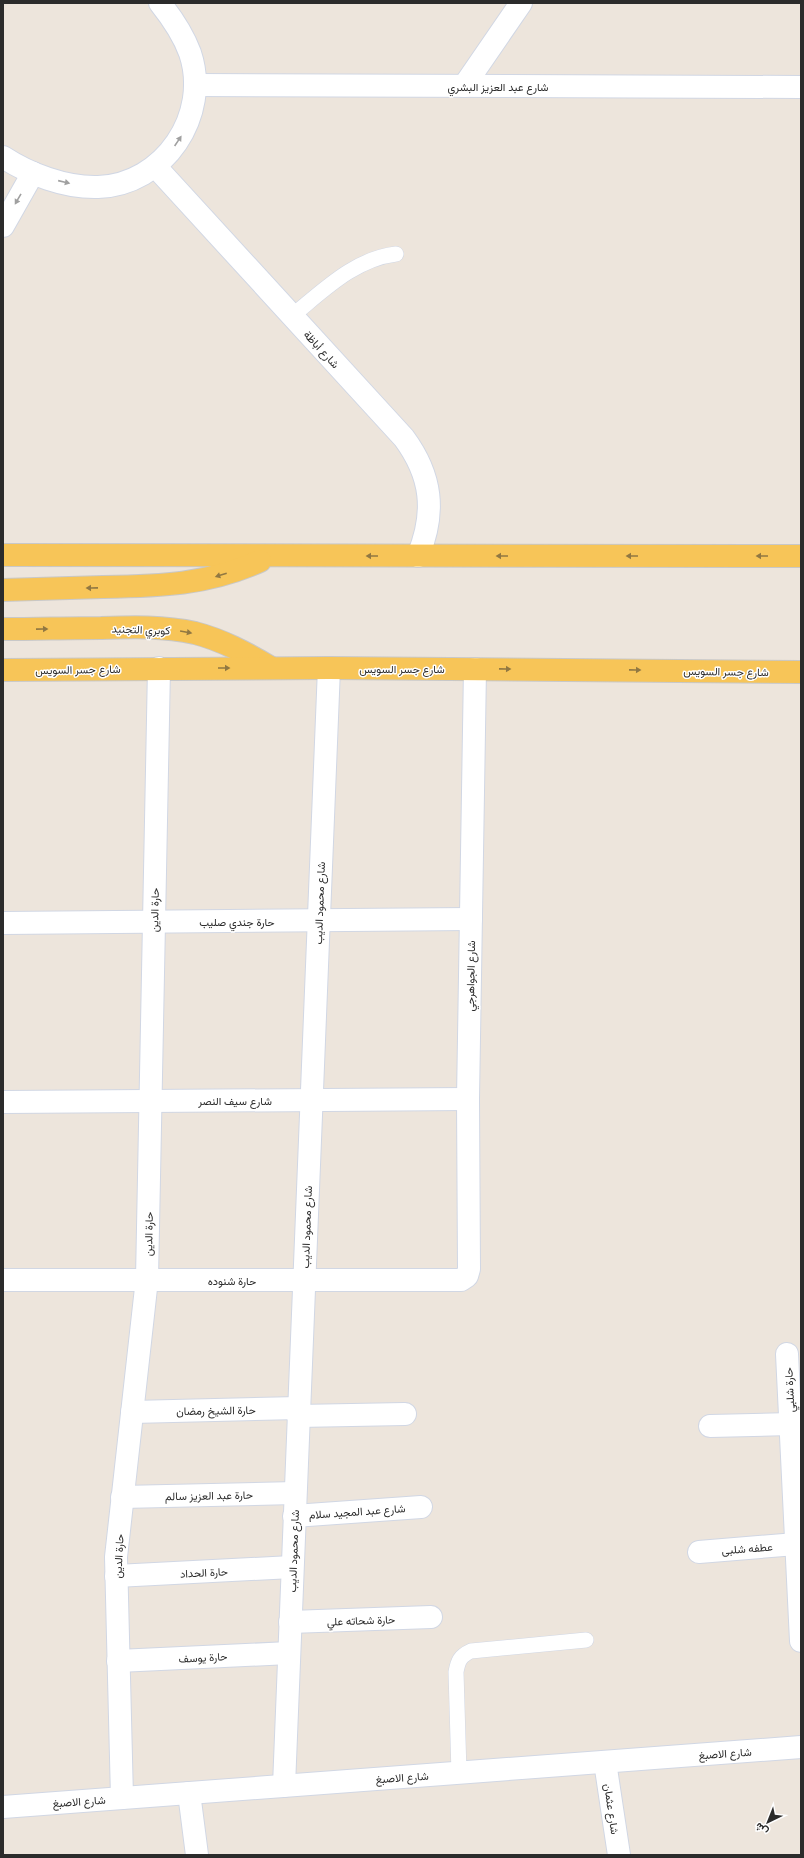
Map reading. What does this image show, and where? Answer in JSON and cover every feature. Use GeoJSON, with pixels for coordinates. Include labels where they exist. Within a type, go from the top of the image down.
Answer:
{"type":"FeatureCollection","features":[{"type":"Feature","properties":{"kind":"main road"},"geometry":{"type":"LineString","coordinates":[[3,555],[801,556]]}},
{"type":"Feature","properties":{"kind":"main road"},"geometry":{"type":"LineString","coordinates":[[3,590],[139,587],[193,582],[245,567],[270,556]]}},
{"type":"Feature","properties":{"kind":"main road","name":"كوبري التجنيد"},"geometry":{"type":"LineString","coordinates":[[3,629],[139,627],[195,633],[247,653],[270,668]]}},
{"type":"Feature","properties":{"kind":"main road","name":"شارع جسر السويس"},"geometry":{"type":"LineString","coordinates":[[3,670],[329,668],[801,672]]}},
{"type":"Feature","properties":{"kind":"street"},"geometry":{"type":"LineString","coordinates":[[3,157],[33,173],[61,182],[97,187],[117,184],[138,177],[156,166],[169,154],[186,128],[193,104],[195,86],[194,69],[184,38],[160,3]]}},
{"type":"Feature","properties":{"kind":"street"},"geometry":{"type":"LineString","coordinates":[[464,86],[521,3]]}},
{"type":"Feature","properties":{"kind":"street","name":"شارع عبد العزيز البشري"},"geometry":{"type":"LineString","coordinates":[[195,86],[801,88]]}},
{"type":"Feature","properties":{"kind":"street","name":"شارع أباظة"},"geometry":{"type":"LineString","coordinates":[[156,166],[404,438],[413,450],[426,479],[429,502],[428,526],[418,556]]}},
{"type":"Feature","properties":{"kind":"street"},"geometry":{"type":"LineString","coordinates":[[3,226],[33,173]]}},
{"type":"Feature","properties":{"kind":"street","name":"حارة الدين"},"geometry":{"type":"LineString","coordinates":[[122,1798],[116,1557],[147,1279],[160,668]]}},
{"type":"Feature","properties":{"kind":"street","name":"شارع محمود الديب"},"geometry":{"type":"LineString","coordinates":[[284,1786],[329,668]]}},
{"type":"Feature","properties":{"kind":"street","name":"شارع الجواهرجي"},"geometry":{"type":"LineString","coordinates":[[461,1280],[465,1279],[469,1273],[468,1099],[475,669]]}},
{"type":"Feature","properties":{"kind":"street","name":"حارة جندي صليب"},"geometry":{"type":"LineString","coordinates":[[3,923],[471,919]]}},
{"type":"Feature","properties":{"kind":"street","name":"شارع سيف النصر"},"geometry":{"type":"LineString","coordinates":[[3,1102],[468,1099]]}},
{"type":"Feature","properties":{"kind":"street","name":"حارة شنوده"},"geometry":{"type":"LineString","coordinates":[[3,1280],[461,1280]]}},
{"type":"Feature","properties":{"kind":"street","name":"حارة شلبي"},"geometry":{"type":"LineString","coordinates":[[788,1354],[801,1641]]}},
{"type":"Feature","properties":{"kind":"street","name":"حارة الشيخ رمضان"},"geometry":{"type":"LineString","coordinates":[[132,1412],[299,1412],[405,1414]]}},
{"type":"Feature","properties":{"kind":"street"},"geometry":{"type":"LineString","coordinates":[[710,1426],[791,1424]]}},
{"type":"Feature","properties":{"kind":"street","name":"حارة عبد العزيز سالم"},"geometry":{"type":"LineString","coordinates":[[122,1497],[295,1493]]}},
{"type":"Feature","properties":{"kind":"street","name":"شارع عبد المجيد سلام"},"geometry":{"type":"LineString","coordinates":[[294,1516],[421,1507]]}},
{"type":"Feature","properties":{"kind":"street","name":"عطفه شلبى"},"geometry":{"type":"LineString","coordinates":[[699,1552],[796,1544]]}},
{"type":"Feature","properties":{"kind":"street","name":"حارة الحداد"},"geometry":{"type":"LineString","coordinates":[[116,1576],[292,1567]]}},
{"type":"Feature","properties":{"kind":"street","name":"حارة شحاته علي"},"geometry":{"type":"LineString","coordinates":[[290,1622],[431,1617]]}},
{"type":"Feature","properties":{"kind":"street","name":"حارة يوسف"},"geometry":{"type":"LineString","coordinates":[[118,1661],[289,1653]]}},
{"type":"Feature","properties":{"kind":"street","name":"شارع الاصبغ"},"geometry":{"type":"LineString","coordinates":[[3,1807],[801,1748]]}},
{"type":"Feature","properties":{"kind":"street","name":"شارع عثمان"},"geometry":{"type":"LineString","coordinates":[[605,1762],[619,1855]]}},
{"type":"Feature","properties":{"kind":"street"},"geometry":{"type":"LineString","coordinates":[[189,1793],[197,1855]]}},
{"type":"Feature","properties":{"kind":"lane"},"geometry":{"type":"LineString","coordinates":[[292,316],[358,266],[381,257],[396,254]]}},
{"type":"Feature","properties":{"kind":"lane"},"geometry":{"type":"LineString","coordinates":[[460,1773],[456,1672],[458,1661],[463,1654],[471,1651],[586,1640]]}}]}
